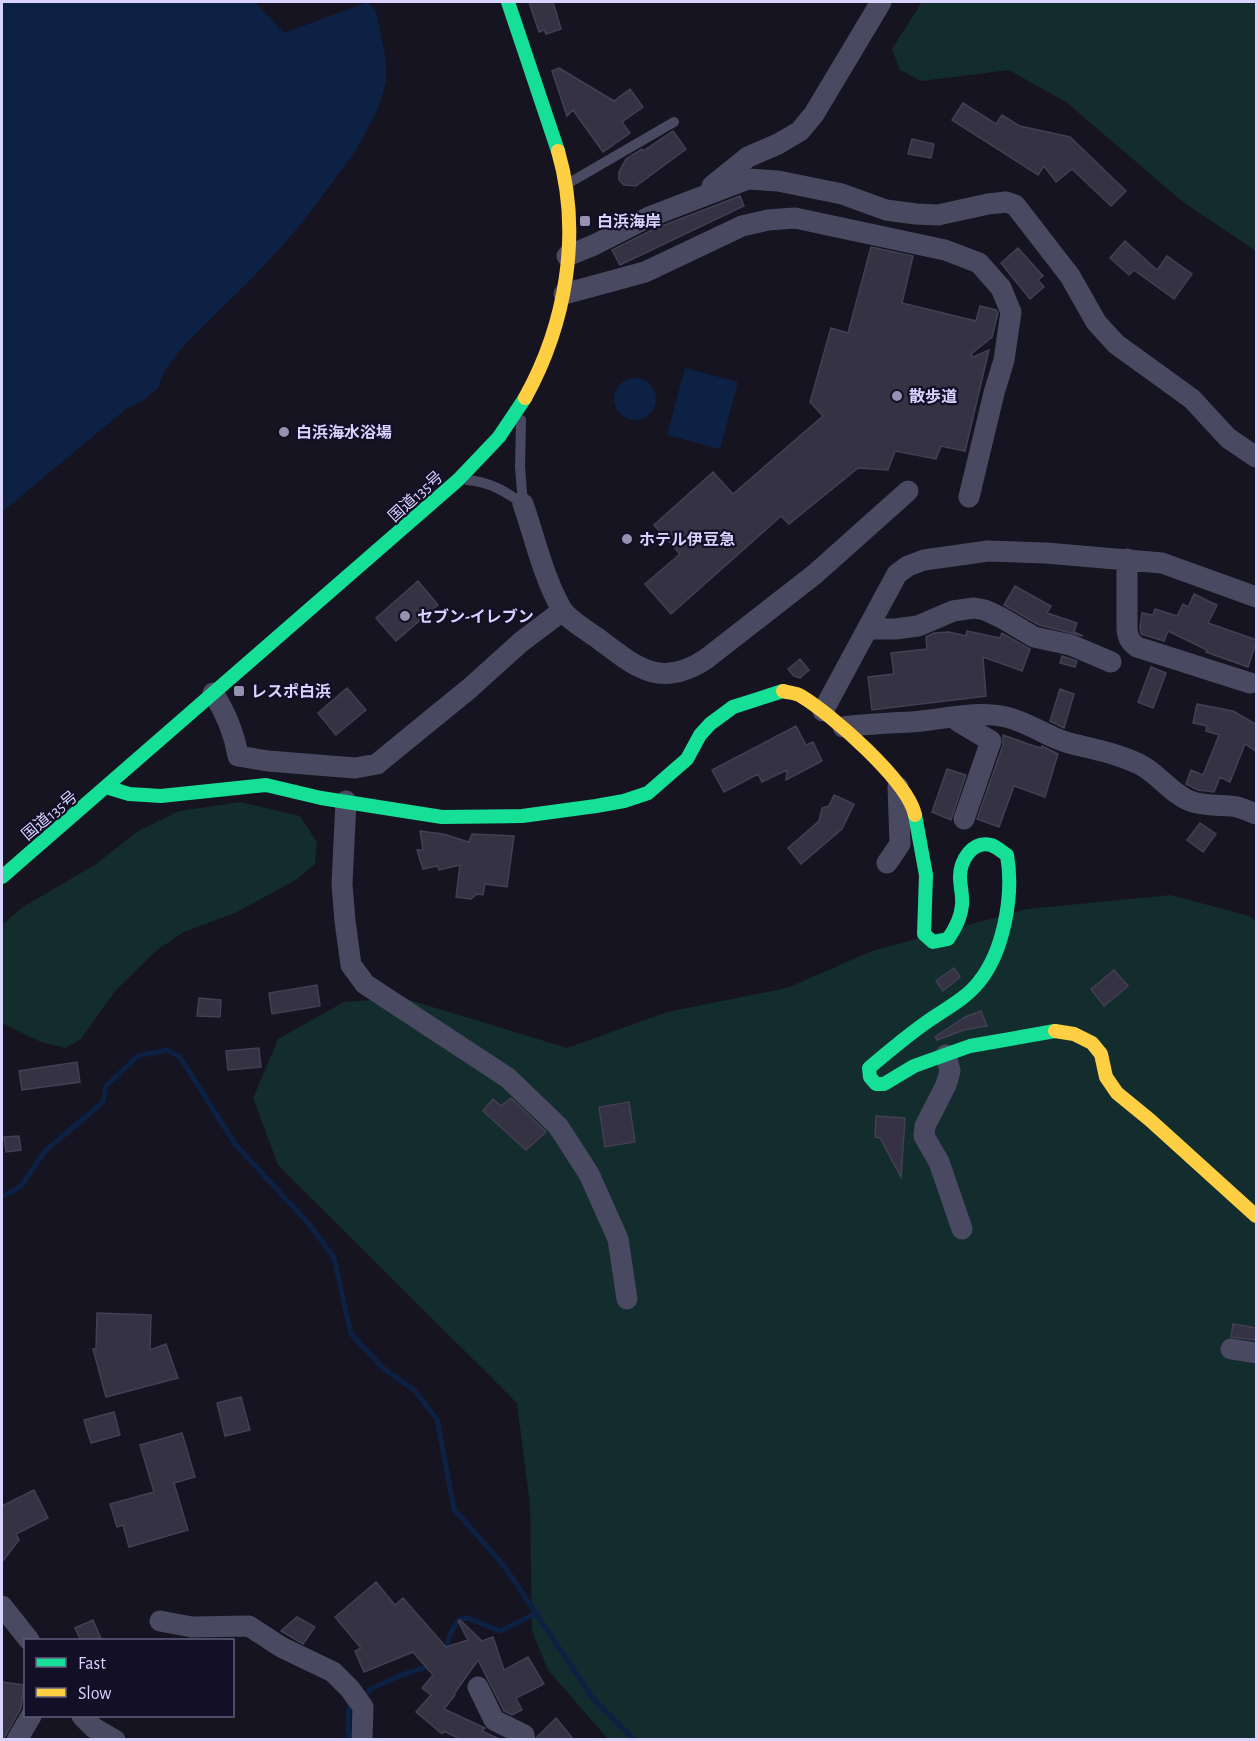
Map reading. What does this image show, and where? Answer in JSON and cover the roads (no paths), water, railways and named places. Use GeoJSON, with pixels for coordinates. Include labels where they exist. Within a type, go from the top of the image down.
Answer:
{"type":"FeatureCollection","features":[{"type":"Feature","properties":{"kind":"main road","name":"国道135号"},"geometry":{"type":"LineString","coordinates":[[2,877],[458,480],[499,437],[535,381],[551,341],[564,294],[569,222],[566,184],[545,108],[507,2]]}},
{"type":"Feature","properties":{"kind":"main road"},"geometry":{"type":"LineString","coordinates":[[106,787],[129,794],[161,796],[266,785],[321,798],[442,817],[522,816],[624,801],[648,794],[687,759],[700,735],[710,724],[733,707],[782,691],[799,695],[843,727],[898,786],[913,806],[926,874],[924,934],[933,942],[948,939],[958,926],[963,902],[961,865],[970,851],[979,844],[992,845],[1007,855],[1010,890],[1007,912],[998,946],[983,977],[965,996],[869,1068],[867,1073],[870,1079],[876,1084],[884,1084],[914,1066],[970,1046],[1057,1031],[1074,1034],[1092,1044],[1101,1054],[1106,1077],[1117,1094],[1150,1120],[1257,1216]]}},
{"type":"Feature","properties":{"kind":"street"},"geometry":{"type":"LineString","coordinates":[[705,195],[719,179],[748,157],[800,131],[814,114],[881,2]]}},
{"type":"Feature","properties":{"kind":"street"},"geometry":{"type":"LineString","coordinates":[[567,256],[649,217],[748,179],[759,178],[842,194],[886,210],[916,214],[938,215],[1006,202],[1015,205],[1070,276],[1096,322],[1116,344],[1192,399],[1228,438],[1257,457]]}},
{"type":"Feature","properties":{"kind":"street"},"geometry":{"type":"LineString","coordinates":[[564,294],[645,273],[742,226],[768,220],[821,222],[945,250],[979,263],[1000,288],[1011,312],[1004,360],[969,497]]}},
{"type":"Feature","properties":{"kind":"street"},"geometry":{"type":"LineString","coordinates":[[524,504],[548,578],[562,611],[645,671],[677,673],[693,668],[815,574],[908,491]]}},
{"type":"Feature","properties":{"kind":"street"},"geometry":{"type":"LineString","coordinates":[[823,711],[862,635],[869,629],[897,574],[908,566],[924,560],[988,551],[1127,559],[1162,563],[1257,597]]}},
{"type":"Feature","properties":{"kind":"street"},"geometry":{"type":"LineString","coordinates":[[1127,559],[1128,639],[1137,647],[1250,683]]}},
{"type":"Feature","properties":{"kind":"street"},"geometry":{"type":"LineString","coordinates":[[869,629],[918,626],[953,611],[974,608],[993,614],[1034,637],[1071,645],[1111,662]]}},
{"type":"Feature","properties":{"kind":"street"},"geometry":{"type":"LineString","coordinates":[[213,693],[225,711],[236,742],[238,756],[268,761],[355,768],[377,764],[470,688],[521,642],[562,611]]}},
{"type":"Feature","properties":{"kind":"street"},"geometry":{"type":"LineString","coordinates":[[843,727],[970,715],[1004,717],[1021,721],[1043,734],[1068,743],[1105,751],[1141,764],[1174,793],[1191,801],[1212,806],[1233,806],[1257,814]]}},
{"type":"Feature","properties":{"kind":"street"},"geometry":{"type":"LineString","coordinates":[[954,717],[959,723],[991,741],[964,819]]}},
{"type":"Feature","properties":{"kind":"street"},"geometry":{"type":"LineString","coordinates":[[887,863],[900,844],[898,786]]}},
{"type":"Feature","properties":{"kind":"street"},"geometry":{"type":"LineString","coordinates":[[346,801],[342,884],[351,965],[365,984],[508,1078],[558,1126],[590,1174],[618,1239],[627,1299]]}},
{"type":"Feature","properties":{"kind":"street"},"geometry":{"type":"LineString","coordinates":[[946,1054],[950,1071],[925,1126],[924,1136],[939,1162],[962,1229]]}},
{"type":"Feature","properties":{"kind":"street"},"geometry":{"type":"LineString","coordinates":[[1231,1349],[1257,1353]]}},
{"type":"Feature","properties":{"kind":"street"},"geometry":{"type":"LineString","coordinates":[[2,1606],[27,1639]]}},
{"type":"Feature","properties":{"kind":"street"},"geometry":{"type":"LineString","coordinates":[[160,1621],[192,1627],[249,1626],[281,1647],[333,1672],[350,1689],[363,1707],[362,1740]]}},
{"type":"Feature","properties":{"kind":"street"},"geometry":{"type":"LineString","coordinates":[[478,1687],[494,1720],[524,1735],[525,1740]]}},
{"type":"Feature","properties":{"kind":"street"},"geometry":{"type":"LineString","coordinates":[[17,1740],[30,1717]]}},
{"type":"Feature","properties":{"kind":"street"},"geometry":{"type":"LineString","coordinates":[[83,1717],[94,1728],[115,1740]]}},
{"type":"Feature","properties":{"kind":"lane"},"geometry":{"type":"LineString","coordinates":[[566,184],[674,122]]}},
{"type":"Feature","properties":{"kind":"lane"},"geometry":{"type":"LineString","coordinates":[[520,405],[520,467],[524,504]]}},
{"type":"Feature","properties":{"kind":"lane"},"geometry":{"type":"LineString","coordinates":[[458,480],[481,482],[501,489],[524,504]]}},
{"type":"Feature","properties":{"kind":"water"},"geometry":{"type":"Polygon","coordinates":[[[2,2],[255,2],[284,33],[368,2],[376,11],[386,60],[386,82],[378,109],[356,150],[315,206],[285,243],[183,346],[165,370],[158,388],[143,401],[126,409],[2,512],[2,2]]]}},
{"type":"Feature","properties":{"kind":"water"},"geometry":{"type":"Polygon","coordinates":[[[685,368],[738,382],[720,449],[667,435],[685,368]]]}},
{"type":"Feature","properties":{"kind":"water"},"geometry":{"type":"Polygon","coordinates":[[[635,378],[643,379],[650,384],[655,391],[655,407],[650,414],[643,419],[635,420],[627,419],[620,414],[615,407],[614,399],[615,391],[620,384],[627,379],[635,378]]]}},
{"type":"Feature","properties":{"kind":"waterway"},"geometry":{"type":"LineString","coordinates":[[2,1197],[21,1186],[45,1151],[103,1102],[106,1086],[138,1056],[167,1050],[180,1057],[235,1144],[309,1224],[334,1258],[351,1334],[383,1368],[414,1390],[437,1419],[454,1509],[505,1567],[592,1697],[635,1740]]}},
{"type":"Feature","properties":{"kind":"waterway"},"geometry":{"type":"LineString","coordinates":[[445,1651],[450,1634],[458,1620],[468,1618],[500,1631],[537,1613]]}},
{"type":"Feature","properties":{"kind":"waterway"},"geometry":{"type":"LineString","coordinates":[[363,1696],[372,1688],[433,1665]]}},
{"type":"Feature","properties":{"kind":"waterway"},"geometry":{"type":"LineString","coordinates":[[349,1740],[349,1707],[356,1702]]}},
{"type":"Feature","properties":{"kind":"place","name":"白浜海岸"},"geometry":{"type":"Point","coordinates":[585,221]}},
{"type":"Feature","properties":{"kind":"place","name":"散歩道"},"geometry":{"type":"Point","coordinates":[897,396]}},
{"type":"Feature","properties":{"kind":"place","name":"白浜海水浴場"},"geometry":{"type":"Point","coordinates":[284,432]}},
{"type":"Feature","properties":{"kind":"place","name":"ホテル伊豆急"},"geometry":{"type":"Point","coordinates":[627,539]}},
{"type":"Feature","properties":{"kind":"place","name":"セブン-イレブン"},"geometry":{"type":"Point","coordinates":[405,616]}},
{"type":"Feature","properties":{"kind":"place","name":"レスポ白浜"},"geometry":{"type":"Point","coordinates":[239,691]}}]}
